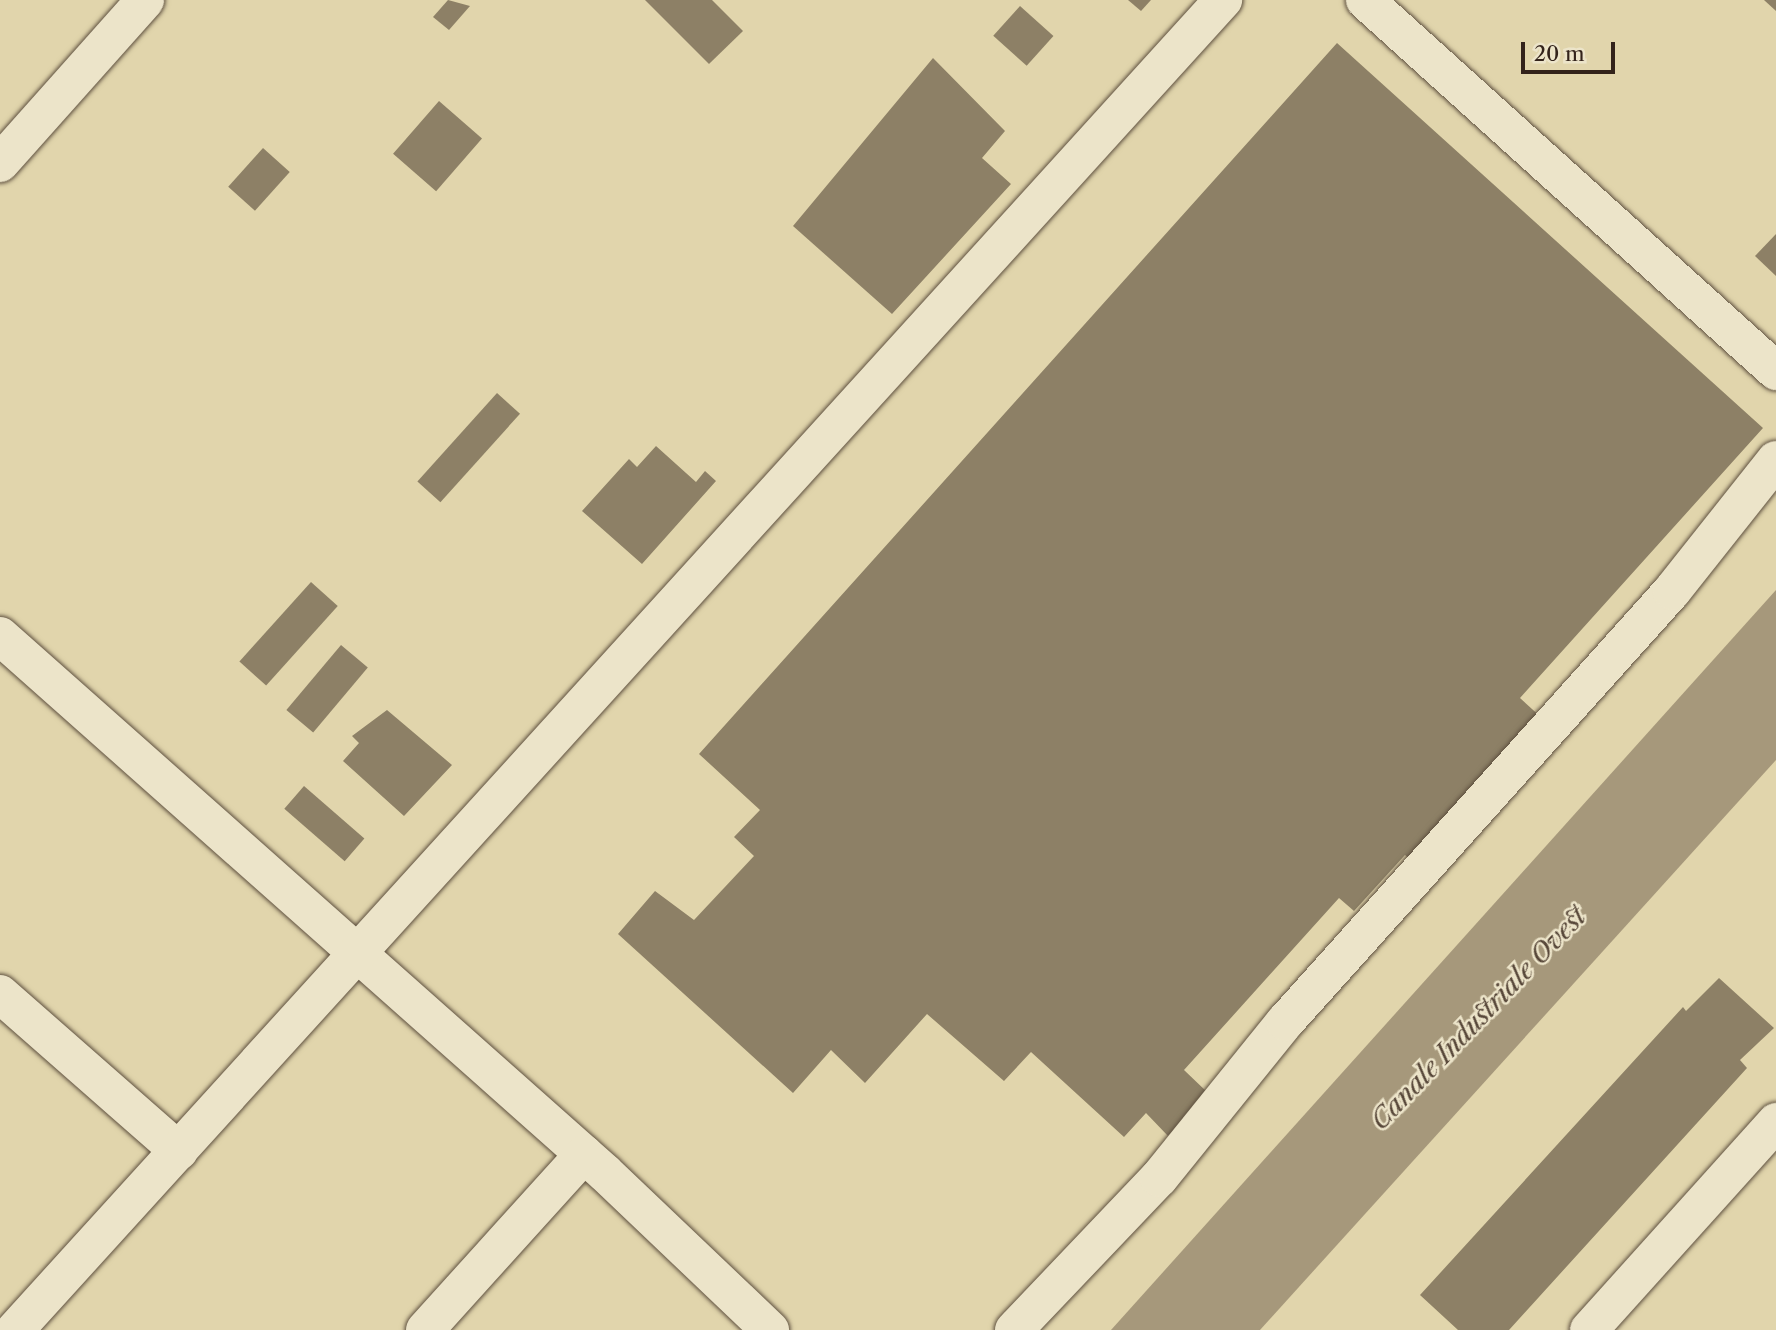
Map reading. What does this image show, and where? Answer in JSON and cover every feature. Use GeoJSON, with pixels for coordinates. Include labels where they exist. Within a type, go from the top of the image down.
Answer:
{"type":"FeatureCollection","features":[{"type":"Feature","properties":{"kind":"lane"},"geometry":{"type":"LineString","coordinates":[[0,163],[145,0]]}},
{"type":"Feature","properties":{"kind":"lane"},"geometry":{"type":"LineString","coordinates":[[15,1330],[1223,0]]}},
{"type":"Feature","properties":{"kind":"lane"},"geometry":{"type":"LineString","coordinates":[[1365,0],[1776,371]]}},
{"type":"Feature","properties":{"kind":"lane"},"geometry":{"type":"LineString","coordinates":[[1014,1330],[1159,1178],[1285,1021],[1672,591],[1776,460]]}},
{"type":"Feature","properties":{"kind":"lane"},"geometry":{"type":"LineString","coordinates":[[0,636],[356,956],[584,1154],[770,1330]]}},
{"type":"Feature","properties":{"kind":"lane"},"geometry":{"type":"LineString","coordinates":[[0,994],[179,1151]]}},
{"type":"Feature","properties":{"kind":"lane"},"geometry":{"type":"LineString","coordinates":[[1589,1330],[1776,1122]]}},
{"type":"Feature","properties":{"kind":"lane"},"geometry":{"type":"LineString","coordinates":[[425,1330],[584,1154]]}},
{"type":"Feature","properties":{"kind":"lane"},"geometry":{"type":"LineString","coordinates":[[1619,1330],[1622,1302],[1633,1281]]}},
{"type":"Feature","properties":{"kind":"water","name":"Canale Industriale Ovest"},"geometry":{"type":"Polygon","coordinates":[[[1776,590],[1776,760],[1260,1330],[1111,1330],[1776,590]]]}},
{"type":"Feature","properties":{"kind":"building"},"geometry":{"type":"Polygon","coordinates":[[[448,0],[470,6],[449,30],[433,17],[448,0]]]}},
{"type":"Feature","properties":{"kind":"building"},"geometry":{"type":"Polygon","coordinates":[[[645,0],[712,0],[743,31],[709,64],[645,0]]]}},
{"type":"Feature","properties":{"kind":"building"},"geometry":{"type":"Polygon","coordinates":[[[1128,0],[1151,0],[1141,11],[1128,0]]]}},
{"type":"Feature","properties":{"kind":"building"},"geometry":{"type":"Polygon","coordinates":[[[1764,0],[1776,0],[1776,11],[1764,0]]]}},
{"type":"Feature","properties":{"kind":"building"},"geometry":{"type":"Polygon","coordinates":[[[1020,6],[1053,36],[1027,66],[993,36],[1020,6]]]}},
{"type":"Feature","properties":{"kind":"building"},"geometry":{"type":"Polygon","coordinates":[[[1337,43],[1763,428],[1520,698],[1543,719],[1413,862],[1405,855],[1354,911],[1339,898],[1184,1070],[1207,1092],[1168,1136],[1146,1113],[1124,1137],[1031,1052],[1004,1081],[927,1014],[865,1083],[831,1050],[793,1093],[618,934],[655,891],[694,920],[754,856],[734,837],[760,810],[699,754],[1337,43]]]}},
{"type":"Feature","properties":{"kind":"building"},"geometry":{"type":"Polygon","coordinates":[[[933,58],[1005,131],[982,158],[1011,184],[892,314],[793,226],[933,58]]]}},
{"type":"Feature","properties":{"kind":"building"},"geometry":{"type":"Polygon","coordinates":[[[439,101],[482,138],[436,191],[393,154],[439,101]]]}},
{"type":"Feature","properties":{"kind":"building"},"geometry":{"type":"Polygon","coordinates":[[[263,148],[290,172],[255,211],[228,187],[263,148]]]}},
{"type":"Feature","properties":{"kind":"building"},"geometry":{"type":"Polygon","coordinates":[[[1776,234],[1776,276],[1755,256],[1776,234]]]}},
{"type":"Feature","properties":{"kind":"building"},"geometry":{"type":"Polygon","coordinates":[[[497,393],[520,414],[440,502],[417,481],[497,393]]]}},
{"type":"Feature","properties":{"kind":"building"},"geometry":{"type":"Polygon","coordinates":[[[656,446],[696,482],[705,471],[716,481],[642,564],[582,511],[629,459],[637,467],[656,446]]]}},
{"type":"Feature","properties":{"kind":"building"},"geometry":{"type":"Polygon","coordinates":[[[311,582],[338,606],[266,686],[239,662],[311,582]]]}},
{"type":"Feature","properties":{"kind":"building"},"geometry":{"type":"Polygon","coordinates":[[[341,645],[368,667],[313,733],[286,710],[341,645]]]}},
{"type":"Feature","properties":{"kind":"building"},"geometry":{"type":"Polygon","coordinates":[[[387,710],[452,765],[404,816],[343,761],[359,743],[352,736],[387,710]]]}},
{"type":"Feature","properties":{"kind":"building"},"geometry":{"type":"Polygon","coordinates":[[[304,786],[364,838],[345,861],[284,809],[304,786]]]}},
{"type":"Feature","properties":{"kind":"building"},"geometry":{"type":"Polygon","coordinates":[[[1719,978],[1774,1028],[1740,1060],[1747,1068],[1509,1330],[1458,1330],[1420,1295],[1683,1007],[1686,1011],[1719,978]]]}}]}
